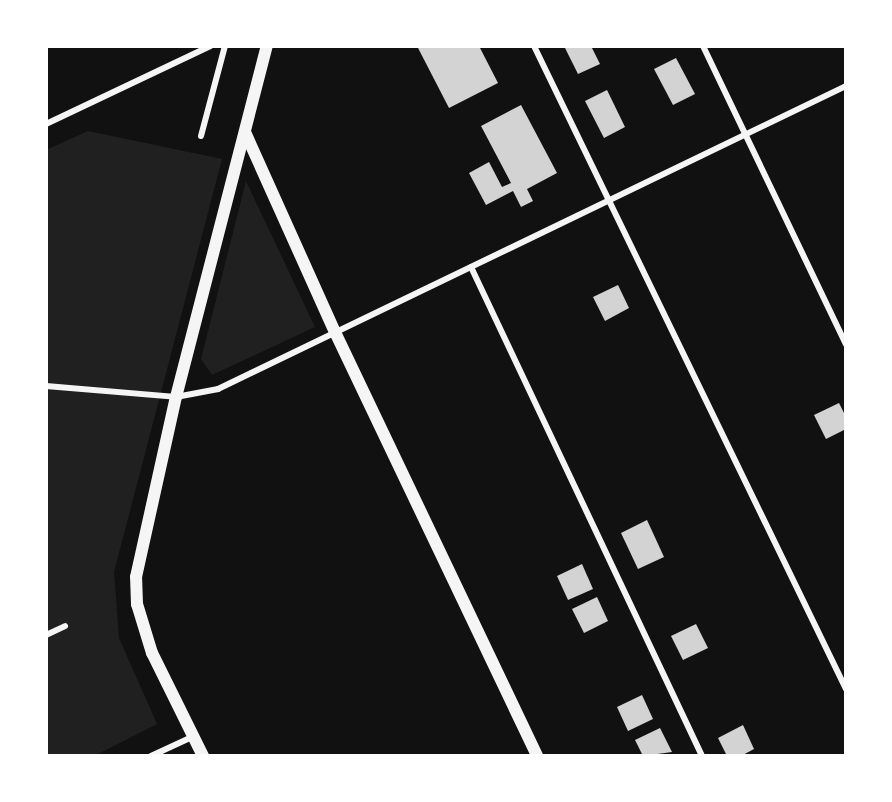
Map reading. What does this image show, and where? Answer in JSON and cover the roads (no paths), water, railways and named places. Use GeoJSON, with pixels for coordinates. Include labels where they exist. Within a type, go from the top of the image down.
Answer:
{"type":"FeatureCollection","features":[{"type":"Feature","properties":{"kind":"main road"},"geometry":{"type":"LineString","coordinates":[[203,756],[152,653],[137,604],[140,546],[267,46]]}},
{"type":"Feature","properties":{"kind":"main road"},"geometry":{"type":"LineString","coordinates":[[245,132],[335,332],[537,756]]}},
{"type":"Feature","properties":{"kind":"street"},"geometry":{"type":"LineString","coordinates":[[46,124],[210,46]]}},
{"type":"Feature","properties":{"kind":"street"},"geometry":{"type":"LineString","coordinates":[[201,136],[225,46]]}},
{"type":"Feature","properties":{"kind":"street"},"geometry":{"type":"LineString","coordinates":[[534,46],[846,689]]}},
{"type":"Feature","properties":{"kind":"street"},"geometry":{"type":"LineString","coordinates":[[704,46],[846,345]]}},
{"type":"Feature","properties":{"kind":"street"},"geometry":{"type":"LineString","coordinates":[[46,386],[176,397],[218,389],[607,199],[846,86]]}},
{"type":"Feature","properties":{"kind":"street"},"geometry":{"type":"LineString","coordinates":[[471,267],[702,756]]}},
{"type":"Feature","properties":{"kind":"street"},"geometry":{"type":"LineString","coordinates":[[46,634],[65,626]]}},
{"type":"Feature","properties":{"kind":"street"},"geometry":{"type":"LineString","coordinates":[[152,756],[194,736]]}}]}
